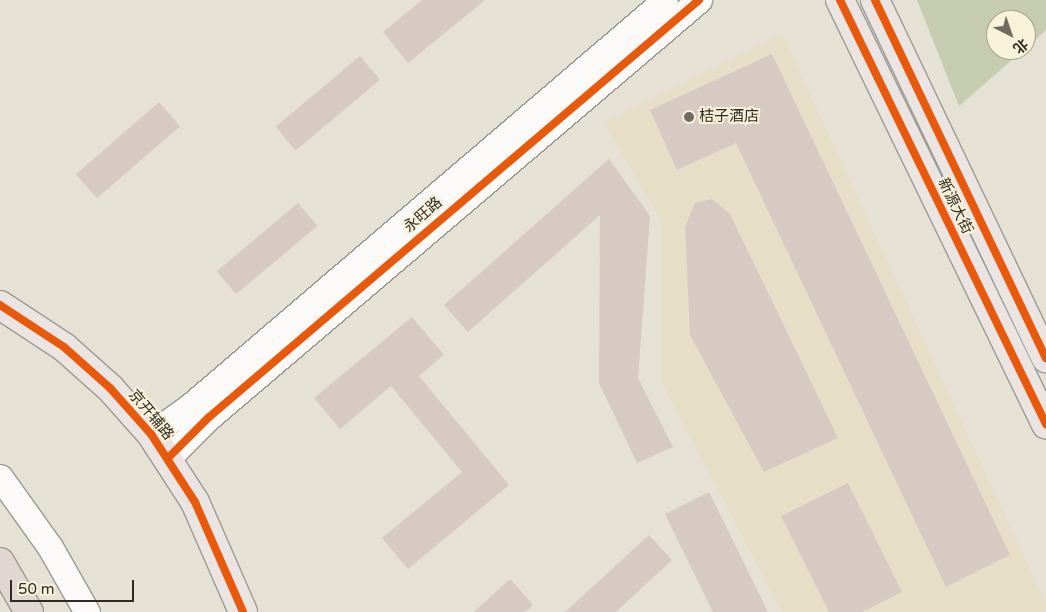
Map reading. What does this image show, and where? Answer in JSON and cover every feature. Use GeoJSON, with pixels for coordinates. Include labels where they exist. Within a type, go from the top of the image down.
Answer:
{"type":"FeatureCollection","features":[{"type":"Feature","properties":{"kind":"highway"},"geometry":{"type":"LineString","coordinates":[[0,562],[29,612]]}},
{"type":"Feature","properties":{"kind":"main road","name":"新源大街"},"geometry":{"type":"LineString","coordinates":[[840,0],[1046,425]]}},
{"type":"Feature","properties":{"kind":"main road","name":"新源大街"},"geometry":{"type":"LineString","coordinates":[[875,0],[1046,358]]}},
{"type":"Feature","properties":{"kind":"main road","name":"京开辅路"},"geometry":{"type":"LineString","coordinates":[[0,305],[64,347],[110,388],[152,434],[169,457],[195,502],[243,612]]}},
{"type":"Feature","properties":{"kind":"street","name":"永旺路"},"geometry":{"type":"LineString","coordinates":[[152,434],[189,408],[665,0]]}},
{"type":"Feature","properties":{"kind":"street","name":"永旺路"},"geometry":{"type":"LineString","coordinates":[[169,457],[223,405],[699,0]]}},
{"type":"Feature","properties":{"kind":"street"},"geometry":{"type":"LineString","coordinates":[[0,477],[50,547],[87,612]]}},
{"type":"Feature","properties":{"kind":"shaded area"},"geometry":{"type":"Polygon","coordinates":[[[782,34],[1046,604],[1046,612],[782,612],[662,383],[661,220],[604,123],[782,34]]]}},
{"type":"Feature","properties":{"kind":"green space"},"geometry":{"type":"Polygon","coordinates":[[[917,0],[1046,0],[1046,30],[1036,39],[1036,10],[986,10],[986,60],[1012,60],[959,106],[917,0]]]}},
{"type":"Feature","properties":{"kind":"building"},"geometry":{"type":"Polygon","coordinates":[[[422,0],[485,0],[408,63],[383,32],[422,0]]]}},
{"type":"Feature","properties":{"kind":"building"},"geometry":{"type":"Polygon","coordinates":[[[772,54],[1010,555],[946,587],[736,143],[677,170],[650,110],[772,54]]]}},
{"type":"Feature","properties":{"kind":"building"},"geometry":{"type":"Polygon","coordinates":[[[360,56],[380,80],[296,150],[276,127],[360,56]]]}},
{"type":"Feature","properties":{"kind":"building"},"geometry":{"type":"Polygon","coordinates":[[[159,102],[180,126],[97,198],[76,174],[159,102]]]}},
{"type":"Feature","properties":{"kind":"building"},"geometry":{"type":"Polygon","coordinates":[[[609,159],[650,216],[638,378],[673,447],[637,463],[599,383],[600,215],[468,332],[444,305],[609,159]]]}},
{"type":"Feature","properties":{"kind":"building"},"geometry":{"type":"Polygon","coordinates":[[[712,199],[730,214],[838,438],[764,472],[690,335],[685,227],[695,203],[712,199]]]}},
{"type":"Feature","properties":{"kind":"building"},"geometry":{"type":"Polygon","coordinates":[[[298,203],[317,226],[236,294],[217,271],[298,203]]]}},
{"type":"Feature","properties":{"kind":"building"},"geometry":{"type":"Polygon","coordinates":[[[412,317],[444,355],[419,376],[509,485],[408,569],[382,538],[462,472],[391,386],[340,429],[314,398],[412,317]]]}},
{"type":"Feature","properties":{"kind":"building"},"geometry":{"type":"Polygon","coordinates":[[[848,483],[902,592],[862,612],[829,612],[781,516],[848,483]]]}},
{"type":"Feature","properties":{"kind":"building"},"geometry":{"type":"Polygon","coordinates":[[[709,492],[768,612],[713,612],[665,514],[709,492]]]}},
{"type":"Feature","properties":{"kind":"building"},"geometry":{"type":"Polygon","coordinates":[[[649,535],[672,560],[616,612],[565,612],[649,535]]]}},
{"type":"Feature","properties":{"kind":"building"},"geometry":{"type":"Polygon","coordinates":[[[510,579],[533,605],[525,612],[474,612],[510,579]]]}},
{"type":"Feature","properties":{"kind":"cycle path"},"geometry":{"type":"LineString","coordinates":[[169,457],[208,418],[699,0]]}},
{"type":"Feature","properties":{"kind":"cycle path"},"geometry":{"type":"LineString","coordinates":[[840,0],[1046,425]]}},
{"type":"Feature","properties":{"kind":"cycle path"},"geometry":{"type":"LineString","coordinates":[[875,0],[1046,358]]}},
{"type":"Feature","properties":{"kind":"cycle path"},"geometry":{"type":"LineString","coordinates":[[0,305],[64,347],[110,388],[151,434],[195,502],[243,612]]}},
{"type":"Feature","properties":{"kind":"place","name":"桔子酒店"},"geometry":{"type":"Point","coordinates":[689,117]}}]}
